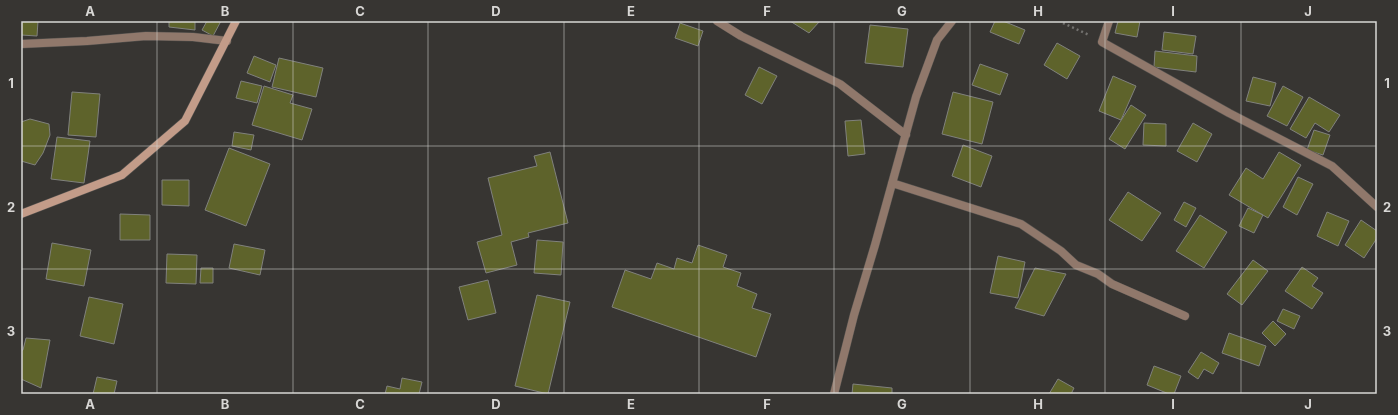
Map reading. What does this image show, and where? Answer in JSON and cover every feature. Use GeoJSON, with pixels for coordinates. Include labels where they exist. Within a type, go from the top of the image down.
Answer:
{"type":"FeatureCollection","features":[{"type":"Feature","properties":{"kind":"main road"},"geometry":{"type":"LineString","coordinates":[[21,214],[122,175],[185,121],[236,21]]}},
{"type":"Feature","properties":{"kind":"street"},"geometry":{"type":"LineString","coordinates":[[717,21],[741,36],[840,84],[906,136]]}},
{"type":"Feature","properties":{"kind":"street"},"geometry":{"type":"LineString","coordinates":[[834,394],[854,315],[916,97],[937,40],[952,21]]}},
{"type":"Feature","properties":{"kind":"street"},"geometry":{"type":"LineString","coordinates":[[1109,21],[1102,42],[1229,113],[1332,166],[1377,207]]}},
{"type":"Feature","properties":{"kind":"street"},"geometry":{"type":"LineString","coordinates":[[21,44],[87,41],[146,36],[193,37],[227,41]]}},
{"type":"Feature","properties":{"kind":"street"},"geometry":{"type":"LineString","coordinates":[[892,183],[1021,224],[1061,251],[1076,265],[1098,274],[1112,284],[1184,316]]}},
{"type":"Feature","properties":{"kind":"path"},"geometry":{"type":"LineString","coordinates":[[1063,22],[1102,42]]}},
{"type":"Feature","properties":{"kind":"building"},"geometry":{"type":"Polygon","coordinates":[[[21,21],[38,21],[37,36],[21,35],[21,21]]]}},
{"type":"Feature","properties":{"kind":"building"},"geometry":{"type":"Polygon","coordinates":[[[169,21],[195,21],[195,30],[169,27],[169,21]]]}},
{"type":"Feature","properties":{"kind":"building"},"geometry":{"type":"Polygon","coordinates":[[[207,21],[221,21],[213,36],[202,30],[207,21]]]}},
{"type":"Feature","properties":{"kind":"building"},"geometry":{"type":"Polygon","coordinates":[[[790,21],[820,21],[809,33],[790,21]]]}},
{"type":"Feature","properties":{"kind":"building"},"geometry":{"type":"Polygon","coordinates":[[[995,21],[1003,21],[1025,30],[1019,44],[990,32],[995,21]]]}},
{"type":"Feature","properties":{"kind":"building"},"geometry":{"type":"Polygon","coordinates":[[[1118,21],[1140,21],[1137,37],[1115,33],[1118,21]]]}},
{"type":"Feature","properties":{"kind":"building"},"geometry":{"type":"Polygon","coordinates":[[[680,23],[703,31],[698,46],[675,38],[680,23]]]}},
{"type":"Feature","properties":{"kind":"building"},"geometry":{"type":"Polygon","coordinates":[[[870,25],[908,29],[903,67],[865,63],[870,25]]]}},
{"type":"Feature","properties":{"kind":"building"},"geometry":{"type":"Polygon","coordinates":[[[1164,32],[1196,36],[1193,54],[1162,50],[1164,32]]]}},
{"type":"Feature","properties":{"kind":"building"},"geometry":{"type":"Polygon","coordinates":[[[1057,43],[1080,56],[1067,79],[1044,65],[1057,43]]]}},
{"type":"Feature","properties":{"kind":"building"},"geometry":{"type":"Polygon","coordinates":[[[1155,51],[1197,56],[1196,72],[1154,67],[1155,51]]]}},
{"type":"Feature","properties":{"kind":"building"},"geometry":{"type":"Polygon","coordinates":[[[254,56],[276,65],[270,82],[247,73],[254,56]]]}},
{"type":"Feature","properties":{"kind":"building"},"geometry":{"type":"Polygon","coordinates":[[[279,58],[323,68],[316,97],[272,87],[279,58]]]}},
{"type":"Feature","properties":{"kind":"building"},"geometry":{"type":"Polygon","coordinates":[[[980,64],[1008,74],[1000,95],[972,85],[980,64]]]}},
{"type":"Feature","properties":{"kind":"building"},"geometry":{"type":"Polygon","coordinates":[[[759,67],[777,76],[762,104],[745,95],[759,67]]]}},
{"type":"Feature","properties":{"kind":"building"},"geometry":{"type":"Polygon","coordinates":[[[1113,76],[1136,86],[1121,120],[1099,111],[1113,76]]]}},
{"type":"Feature","properties":{"kind":"building"},"geometry":{"type":"Polygon","coordinates":[[[1253,77],[1276,83],[1270,106],[1246,101],[1253,77]]]}},
{"type":"Feature","properties":{"kind":"building"},"geometry":{"type":"Polygon","coordinates":[[[241,81],[262,86],[257,103],[236,98],[241,81]]]}},
{"type":"Feature","properties":{"kind":"building"},"geometry":{"type":"Polygon","coordinates":[[[264,86],[293,95],[290,103],[312,109],[302,140],[252,125],[264,86]]]}},
{"type":"Feature","properties":{"kind":"building"},"geometry":{"type":"Polygon","coordinates":[[[1283,86],[1303,97],[1287,126],[1267,116],[1283,86]]]}},
{"type":"Feature","properties":{"kind":"building"},"geometry":{"type":"Polygon","coordinates":[[[72,92],[100,94],[96,137],[68,135],[72,92]]]}},
{"type":"Feature","properties":{"kind":"building"},"geometry":{"type":"Polygon","coordinates":[[[953,92],[993,102],[982,144],[942,134],[953,92]]]}},
{"type":"Feature","properties":{"kind":"building"},"geometry":{"type":"Polygon","coordinates":[[[1309,97],[1340,115],[1329,132],[1315,123],[1306,138],[1290,129],[1309,97]]]}},
{"type":"Feature","properties":{"kind":"building"},"geometry":{"type":"Polygon","coordinates":[[[1131,105],[1146,115],[1125,149],[1109,139],[1131,105]]]}},
{"type":"Feature","properties":{"kind":"building"},"geometry":{"type":"Polygon","coordinates":[[[30,119],[49,124],[50,135],[43,153],[35,165],[21,161],[21,122],[30,119]]]}},
{"type":"Feature","properties":{"kind":"building"},"geometry":{"type":"Polygon","coordinates":[[[861,120],[865,154],[848,156],[845,121],[861,120]]]}},
{"type":"Feature","properties":{"kind":"building"},"geometry":{"type":"Polygon","coordinates":[[[1144,123],[1166,124],[1166,146],[1143,145],[1144,123]]]}},
{"type":"Feature","properties":{"kind":"building"},"geometry":{"type":"Polygon","coordinates":[[[1193,123],[1212,134],[1197,162],[1177,151],[1193,123]]]}},
{"type":"Feature","properties":{"kind":"building"},"geometry":{"type":"Polygon","coordinates":[[[1314,130],[1330,135],[1323,155],[1307,150],[1314,130]]]}},
{"type":"Feature","properties":{"kind":"building"},"geometry":{"type":"Polygon","coordinates":[[[234,132],[254,135],[251,150],[232,146],[234,132]]]}},
{"type":"Feature","properties":{"kind":"building"},"geometry":{"type":"Polygon","coordinates":[[[57,137],[90,141],[84,183],[51,179],[57,137]]]}},
{"type":"Feature","properties":{"kind":"building"},"geometry":{"type":"Polygon","coordinates":[[[963,145],[992,156],[981,187],[952,176],[963,145]]]}},
{"type":"Feature","properties":{"kind":"building"},"geometry":{"type":"Polygon","coordinates":[[[229,148],[270,164],[246,226],[205,210],[229,148]]]}},
{"type":"Feature","properties":{"kind":"building"},"geometry":{"type":"Polygon","coordinates":[[[550,152],[568,223],[528,233],[529,237],[511,242],[517,265],[486,273],[477,242],[502,235],[488,178],[537,166],[534,156],[550,152]]]}},
{"type":"Feature","properties":{"kind":"building"},"geometry":{"type":"Polygon","coordinates":[[[1279,152],[1301,165],[1268,218],[1229,195],[1246,168],[1263,179],[1279,152]]]}},
{"type":"Feature","properties":{"kind":"building"},"geometry":{"type":"Polygon","coordinates":[[[1298,177],[1313,184],[1297,215],[1283,207],[1298,177]]]}},
{"type":"Feature","properties":{"kind":"building"},"geometry":{"type":"Polygon","coordinates":[[[162,180],[189,180],[189,206],[162,205],[162,180]]]}},
{"type":"Feature","properties":{"kind":"building"},"geometry":{"type":"Polygon","coordinates":[[[1128,192],[1161,213],[1142,241],[1109,220],[1128,192]]]}},
{"type":"Feature","properties":{"kind":"building"},"geometry":{"type":"Polygon","coordinates":[[[1184,202],[1196,208],[1186,227],[1174,220],[1184,202]]]}},
{"type":"Feature","properties":{"kind":"building"},"geometry":{"type":"Polygon","coordinates":[[[1248,208],[1263,215],[1254,233],[1239,226],[1248,208]]]}},
{"type":"Feature","properties":{"kind":"building"},"geometry":{"type":"Polygon","coordinates":[[[1327,212],[1349,221],[1338,246],[1317,236],[1327,212]]]}},
{"type":"Feature","properties":{"kind":"building"},"geometry":{"type":"Polygon","coordinates":[[[120,214],[150,215],[150,240],[120,240],[120,214]]]}},
{"type":"Feature","properties":{"kind":"building"},"geometry":{"type":"Polygon","coordinates":[[[1200,215],[1227,232],[1204,268],[1176,251],[1200,215]]]}},
{"type":"Feature","properties":{"kind":"building"},"geometry":{"type":"Polygon","coordinates":[[[1361,220],[1377,231],[1377,238],[1364,258],[1345,245],[1361,220]]]}},
{"type":"Feature","properties":{"kind":"building"},"geometry":{"type":"Polygon","coordinates":[[[537,240],[563,242],[561,275],[534,273],[537,240]]]}},
{"type":"Feature","properties":{"kind":"building"},"geometry":{"type":"Polygon","coordinates":[[[52,243],[91,250],[84,286],[46,279],[52,243]]]}},
{"type":"Feature","properties":{"kind":"building"},"geometry":{"type":"Polygon","coordinates":[[[234,244],[265,250],[260,275],[229,268],[234,244]]]}},
{"type":"Feature","properties":{"kind":"building"},"geometry":{"type":"Polygon","coordinates":[[[698,245],[727,255],[723,267],[741,273],[737,286],[757,294],[752,308],[771,314],[756,357],[612,307],[625,270],[651,279],[657,263],[674,269],[677,258],[692,263],[698,245]]]}},
{"type":"Feature","properties":{"kind":"building"},"geometry":{"type":"Polygon","coordinates":[[[167,254],[197,255],[196,284],[166,283],[167,254]]]}},
{"type":"Feature","properties":{"kind":"building"},"geometry":{"type":"Polygon","coordinates":[[[998,256],[1025,262],[1018,298],[990,293],[998,256]]]}},
{"type":"Feature","properties":{"kind":"building"},"geometry":{"type":"Polygon","coordinates":[[[1253,260],[1268,271],[1242,305],[1227,294],[1253,260]]]}},
{"type":"Feature","properties":{"kind":"building"},"geometry":{"type":"Polygon","coordinates":[[[1302,267],[1318,278],[1312,286],[1323,293],[1312,309],[1285,291],[1302,267]]]}},
{"type":"Feature","properties":{"kind":"building"},"geometry":{"type":"Polygon","coordinates":[[[201,268],[213,268],[213,283],[200,283],[201,268]]]}},
{"type":"Feature","properties":{"kind":"building"},"geometry":{"type":"Polygon","coordinates":[[[1035,268],[1066,274],[1044,316],[1015,308],[1035,268]]]}},
{"type":"Feature","properties":{"kind":"building"},"geometry":{"type":"Polygon","coordinates":[[[488,280],[496,313],[468,320],[459,287],[488,280]]]}},
{"type":"Feature","properties":{"kind":"building"},"geometry":{"type":"Polygon","coordinates":[[[537,295],[570,302],[548,394],[515,386],[537,295]]]}},
{"type":"Feature","properties":{"kind":"building"},"geometry":{"type":"Polygon","coordinates":[[[89,297],[123,304],[114,344],[80,336],[89,297]]]}},
{"type":"Feature","properties":{"kind":"building"},"geometry":{"type":"Polygon","coordinates":[[[1283,309],[1300,316],[1294,329],[1277,321],[1283,309]]]}},
{"type":"Feature","properties":{"kind":"building"},"geometry":{"type":"Polygon","coordinates":[[[1273,321],[1286,334],[1275,346],[1262,333],[1273,321]]]}},
{"type":"Feature","properties":{"kind":"building"},"geometry":{"type":"Polygon","coordinates":[[[1229,333],[1266,346],[1259,366],[1222,353],[1229,333]]]}},
{"type":"Feature","properties":{"kind":"building"},"geometry":{"type":"Polygon","coordinates":[[[26,338],[50,340],[41,388],[21,379],[21,351],[23,350],[26,338]]]}},
{"type":"Feature","properties":{"kind":"building"},"geometry":{"type":"Polygon","coordinates":[[[1201,352],[1219,363],[1213,374],[1204,369],[1198,379],[1188,372],[1201,352]]]}},
{"type":"Feature","properties":{"kind":"building"},"geometry":{"type":"Polygon","coordinates":[[[1154,366],[1181,376],[1174,394],[1169,394],[1147,385],[1154,366]]]}},
{"type":"Feature","properties":{"kind":"building"},"geometry":{"type":"Polygon","coordinates":[[[97,377],[117,381],[114,394],[93,394],[97,377]]]}},
{"type":"Feature","properties":{"kind":"building"},"geometry":{"type":"Polygon","coordinates":[[[402,378],[422,382],[419,394],[385,394],[387,386],[400,389],[402,378]]]}},
{"type":"Feature","properties":{"kind":"building"},"geometry":{"type":"Polygon","coordinates":[[[1058,379],[1074,388],[1071,394],[1049,394],[1058,379]]]}},
{"type":"Feature","properties":{"kind":"building"},"geometry":{"type":"Polygon","coordinates":[[[853,384],[892,388],[892,394],[852,394],[853,384]]]}}]}
